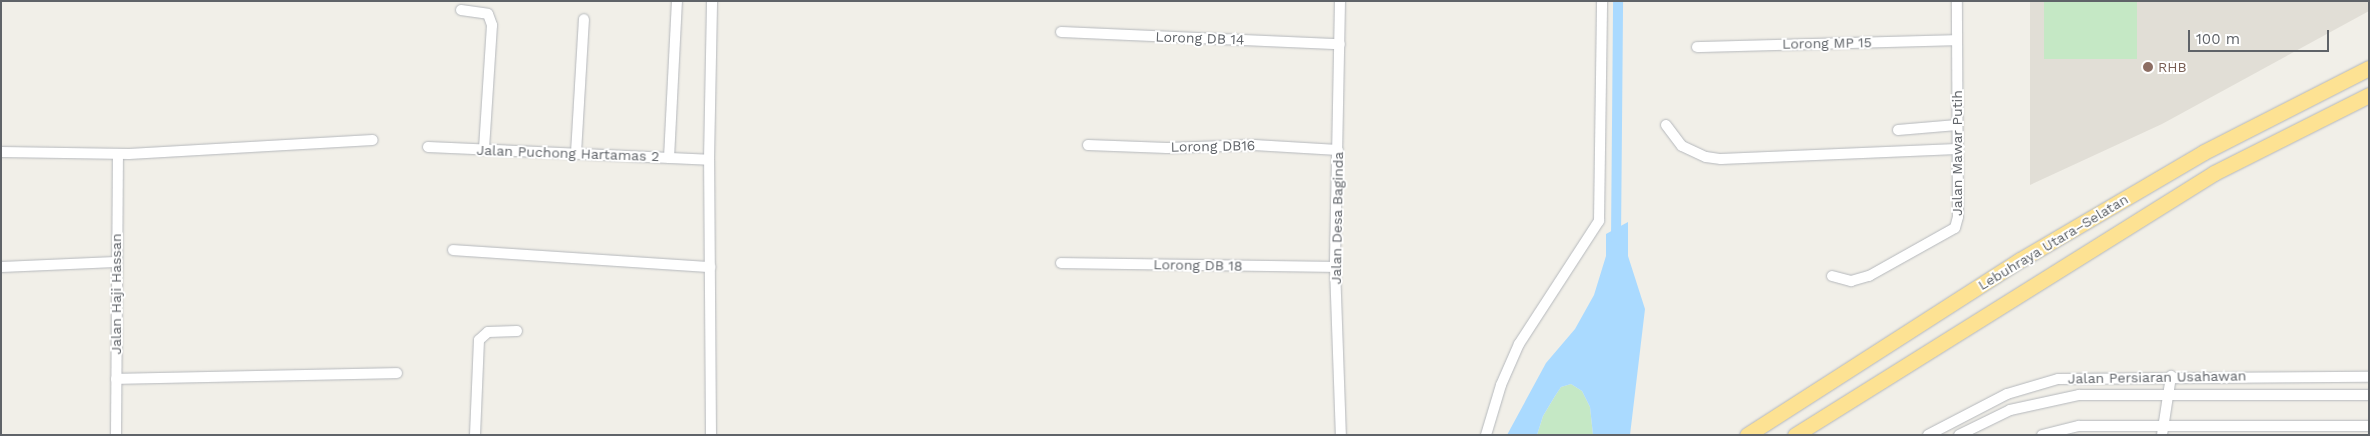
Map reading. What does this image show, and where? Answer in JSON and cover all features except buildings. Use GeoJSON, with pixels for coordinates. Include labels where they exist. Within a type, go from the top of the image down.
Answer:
{"type":"FeatureCollection","features":[{"type":"Feature","properties":{"kind":"highway","name":"Lebuhraya Utara–Selatan"},"geometry":{"type":"LineString","coordinates":[[1748,435],[2020,260],[2145,186],[2204,152],[2369,68]]}},
{"type":"Feature","properties":{"kind":"highway","name":"Lebuhraya Utara–Selatan"},"geometry":{"type":"LineString","coordinates":[[1795,435],[2214,173],[2369,95]]}},
{"type":"Feature","properties":{"kind":"street"},"geometry":{"type":"LineString","coordinates":[[669,158],[678,1]]}},
{"type":"Feature","properties":{"kind":"street"},"geometry":{"type":"LineString","coordinates":[[711,435],[709,160],[712,1]]}},
{"type":"Feature","properties":{"kind":"street","name":"Jalan Desa Baginda"},"geometry":{"type":"LineString","coordinates":[[1340,1],[1335,267],[1342,434]]}},
{"type":"Feature","properties":{"kind":"street"},"geometry":{"type":"LineString","coordinates":[[1486,435],[1501,385],[1520,344],[1599,221],[1602,1]]}},
{"type":"Feature","properties":{"kind":"street","name":"Jalan Mawar Putih"},"geometry":{"type":"LineString","coordinates":[[1832,276],[1851,281],[1869,276],[1951,232],[1958,217],[1957,1]]}},
{"type":"Feature","properties":{"kind":"street"},"geometry":{"type":"LineString","coordinates":[[461,10],[488,14],[492,25],[484,150]]}},
{"type":"Feature","properties":{"kind":"street"},"geometry":{"type":"LineString","coordinates":[[576,154],[584,19]]}},
{"type":"Feature","properties":{"kind":"street","name":"Lorong DB 14"},"geometry":{"type":"LineString","coordinates":[[1061,32],[1340,44]]}},
{"type":"Feature","properties":{"kind":"street","name":"Lorong MP 15"},"geometry":{"type":"LineString","coordinates":[[1697,47],[1957,40]]}},
{"type":"Feature","properties":{"kind":"street"},"geometry":{"type":"LineString","coordinates":[[1666,125],[1682,146],[1706,157],[1721,159],[1957,149]]}},
{"type":"Feature","properties":{"kind":"street"},"geometry":{"type":"LineString","coordinates":[[1898,130],[1957,125]]}},
{"type":"Feature","properties":{"kind":"street"},"geometry":{"type":"LineString","coordinates":[[1,152],[118,154],[373,140]]}},
{"type":"Feature","properties":{"kind":"street","name":"Lorong DB16"},"geometry":{"type":"LineString","coordinates":[[1088,145],[1167,148],[1254,145],[1338,150]]}},
{"type":"Feature","properties":{"kind":"street","name":"Jalan Puchong Hartamas 2"},"geometry":{"type":"LineString","coordinates":[[428,148],[709,160]]}},
{"type":"Feature","properties":{"kind":"street","name":"Jalan Haji Hassan"},"geometry":{"type":"LineString","coordinates":[[116,435],[118,154]]}},
{"type":"Feature","properties":{"kind":"street"},"geometry":{"type":"LineString","coordinates":[[453,250],[710,267]]}},
{"type":"Feature","properties":{"kind":"street"},"geometry":{"type":"LineString","coordinates":[[1,267],[116,262]]}},
{"type":"Feature","properties":{"kind":"street","name":"Lorong DB 18"},"geometry":{"type":"LineString","coordinates":[[1061,263],[1335,267]]}},
{"type":"Feature","properties":{"kind":"street"},"geometry":{"type":"LineString","coordinates":[[474,435],[479,340],[488,332],[517,331]]}},
{"type":"Feature","properties":{"kind":"street"},"geometry":{"type":"LineString","coordinates":[[116,379],[397,373]]}},
{"type":"Feature","properties":{"kind":"street","name":"Jalan Persiaran Usahawan"},"geometry":{"type":"LineString","coordinates":[[1928,435],[1993,400],[2036,384],[2081,376],[2369,377]]}},
{"type":"Feature","properties":{"kind":"street"},"geometry":{"type":"LineString","coordinates":[[2162,430],[2166,396],[2171,376]]}},
{"type":"Feature","properties":{"kind":"street","name":"Jalan Persiaran Usahawan"},"geometry":{"type":"LineString","coordinates":[[1959,435],[2010,410],[2054,398],[2079,394],[2166,396],[2369,395]]}},
{"type":"Feature","properties":{"kind":"street"},"geometry":{"type":"LineString","coordinates":[[2042,435],[2079,426],[2162,430],[2369,426]]}},
{"type":"Feature","properties":{"kind":"shaded area","name":"RHB"},"geometry":{"type":"Polygon","coordinates":[[[2030,1],[2369,1],[2369,11],[2162,124],[2030,185],[2030,1]]]}},
{"type":"Feature","properties":{"kind":"green space"},"geometry":{"type":"Polygon","coordinates":[[[2044,1],[2137,1],[2137,59],[2044,59],[2044,1]]]}},
{"type":"Feature","properties":{"kind":"green space"},"geometry":{"type":"Polygon","coordinates":[[[1571,384],[1582,391],[1590,407],[1593,435],[1537,435],[1543,416],[1561,387],[1571,384]]]}},
{"type":"Feature","properties":{"kind":"water"},"geometry":{"type":"Polygon","coordinates":[[[1628,222],[1628,256],[1645,309],[1630,435],[1593,435],[1590,407],[1582,391],[1571,384],[1561,387],[1543,416],[1537,435],[1507,435],[1546,363],[1575,329],[1594,295],[1606,256],[1606,234],[1628,222]]]}},
{"type":"Feature","properties":{"kind":"waterway"},"geometry":{"type":"LineString","coordinates":[[1616,240],[1618,1]]}},
{"type":"Feature","properties":{"kind":"place","name":"RHB"},"geometry":{"type":"Point","coordinates":[2148,67]}}]}
